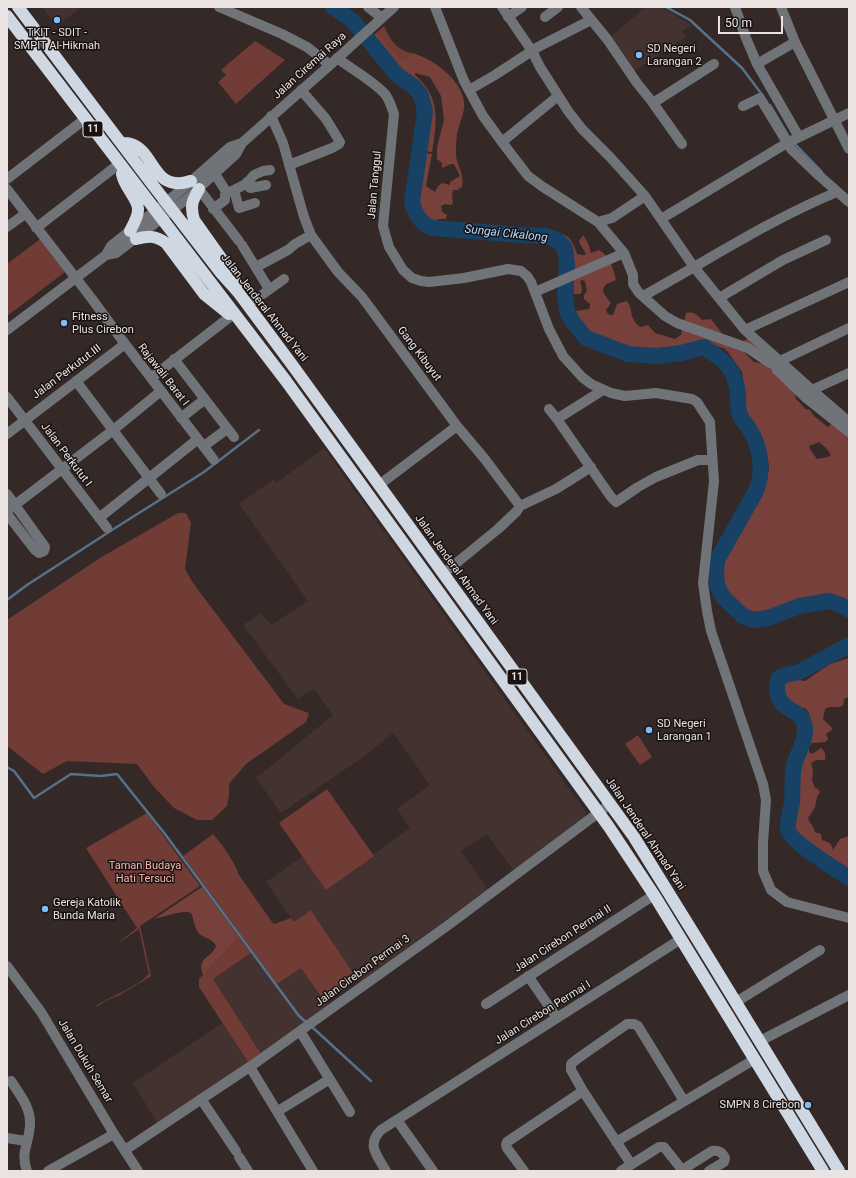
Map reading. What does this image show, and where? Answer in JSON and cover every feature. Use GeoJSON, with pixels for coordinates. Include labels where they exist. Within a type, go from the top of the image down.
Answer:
{"type":"FeatureCollection","features":[{"type":"Feature","properties":{"kind":"highway","name":"Jalan Jenderal Ahmad Yani"},"geometry":{"type":"LineString","coordinates":[[18,7],[221,273],[238,292],[259,296],[379,485],[634,837],[840,1171]]}},
{"type":"Feature","properties":{"kind":"highway","name":"11"},"geometry":{"type":"LineString","coordinates":[[7,16],[334,445],[599,813],[654,894],[823,1171]]}},
{"type":"Feature","properties":{"kind":"highway"},"geometry":{"type":"LineString","coordinates":[[122,143],[130,143],[139,149],[160,176],[166,181],[195,185],[191,209],[194,220],[233,275],[238,292]]}},
{"type":"Feature","properties":{"kind":"highway"},"geometry":{"type":"LineString","coordinates":[[121,166],[124,182],[138,208],[133,235],[152,236],[159,238],[166,243],[204,294],[231,316],[255,340]]}},
{"type":"Feature","properties":{"kind":"street","name":"Jalan Tanggul"},"geometry":{"type":"LineString","coordinates":[[219,7],[282,34],[307,47],[372,84],[385,95],[390,102],[394,114],[383,226],[389,247],[403,270],[412,278],[429,282],[464,278],[508,270],[521,272],[527,276],[535,292]]}},
{"type":"Feature","properties":{"kind":"street"},"geometry":{"type":"LineString","coordinates":[[368,7],[380,19]]}},
{"type":"Feature","properties":{"kind":"street","name":"Jalan Ciremai Raya"},"geometry":{"type":"LineString","coordinates":[[195,185],[215,174],[236,154],[242,143],[394,7]]}},
{"type":"Feature","properties":{"kind":"street"},"geometry":{"type":"LineString","coordinates":[[435,7],[464,81],[482,116],[528,176],[543,188],[598,222],[624,253],[633,275],[633,284],[643,296],[665,316],[677,323],[748,348],[770,363],[777,362],[849,328]]}},
{"type":"Feature","properties":{"kind":"street"},"geometry":{"type":"LineString","coordinates":[[502,7],[532,51],[558,96],[582,129],[645,196],[694,267],[745,330],[768,350],[777,362],[849,422]]}},
{"type":"Feature","properties":{"kind":"street"},"geometry":{"type":"LineString","coordinates":[[508,17],[522,7]]}},
{"type":"Feature","properties":{"kind":"street"},"geometry":{"type":"LineString","coordinates":[[545,17],[558,7]]}},
{"type":"Feature","properties":{"kind":"street"},"geometry":{"type":"LineString","coordinates":[[581,7],[607,39],[682,144]]}},
{"type":"Feature","properties":{"kind":"street"},"geometry":{"type":"LineString","coordinates":[[735,7],[757,64],[799,137]]}},
{"type":"Feature","properties":{"kind":"street"},"geometry":{"type":"LineString","coordinates":[[781,7],[795,42],[849,149]]}},
{"type":"Feature","properties":{"kind":"street"},"geometry":{"type":"LineString","coordinates":[[469,90],[532,51],[591,20]]}},
{"type":"Feature","properties":{"kind":"street"},"geometry":{"type":"LineString","coordinates":[[757,64],[795,42]]}},
{"type":"Feature","properties":{"kind":"street"},"geometry":{"type":"LineString","coordinates":[[653,103],[714,64]]}},
{"type":"Feature","properties":{"kind":"street"},"geometry":{"type":"LineString","coordinates":[[289,165],[332,148],[340,142],[326,119],[301,90]]}},
{"type":"Feature","properties":{"kind":"street"},"geometry":{"type":"LineString","coordinates":[[502,142],[558,96]]}},
{"type":"Feature","properties":{"kind":"street"},"geometry":{"type":"LineString","coordinates":[[743,106],[757,98],[760,98],[787,144],[815,172],[849,202]]}},
{"type":"Feature","properties":{"kind":"street"},"geometry":{"type":"LineString","coordinates":[[661,219],[799,137],[849,113]]}},
{"type":"Feature","properties":{"kind":"street","name":"Gang Kibuyut"},"geometry":{"type":"LineString","coordinates":[[271,116],[283,143],[304,217],[311,235],[338,272],[362,297],[457,426],[484,458],[520,506]]}},
{"type":"Feature","properties":{"kind":"street"},"geometry":{"type":"LineString","coordinates":[[7,179],[85,119]]}},
{"type":"Feature","properties":{"kind":"street","name":"Jalan Ciremai Raya"},"geometry":{"type":"LineString","coordinates":[[7,330],[106,255],[111,246],[133,235],[170,207],[195,185],[230,147],[242,143]]}},
{"type":"Feature","properties":{"kind":"street"},"geometry":{"type":"LineString","coordinates":[[36,228],[121,166]]}},
{"type":"Feature","properties":{"kind":"street"},"geometry":{"type":"LineString","coordinates":[[213,209],[225,200],[225,195],[244,185],[254,175],[270,170]]}},
{"type":"Feature","properties":{"kind":"street"},"geometry":{"type":"LineString","coordinates":[[215,174],[231,191],[239,208],[255,203]]}},
{"type":"Feature","properties":{"kind":"street"},"geometry":{"type":"LineString","coordinates":[[247,182],[250,188],[266,185]]}},
{"type":"Feature","properties":{"kind":"street"},"geometry":{"type":"LineString","coordinates":[[195,185],[240,243],[256,267],[259,296],[284,279]]}},
{"type":"Feature","properties":{"kind":"street","name":"Rajawali Barat I"},"geometry":{"type":"LineString","coordinates":[[7,189],[214,460]]}},
{"type":"Feature","properties":{"kind":"street"},"geometry":{"type":"LineString","coordinates":[[643,296],[767,225],[809,203],[837,192]]}},
{"type":"Feature","properties":{"kind":"street"},"geometry":{"type":"LineString","coordinates":[[598,222],[612,218],[645,196]]}},
{"type":"Feature","properties":{"kind":"street"},"geometry":{"type":"LineString","coordinates":[[7,228],[25,214]]}},
{"type":"Feature","properties":{"kind":"street"},"geometry":{"type":"LineString","coordinates":[[256,267],[288,250],[295,244],[311,235]]}},
{"type":"Feature","properties":{"kind":"street"},"geometry":{"type":"LineString","coordinates":[[719,298],[783,260],[826,240]]}},
{"type":"Feature","properties":{"kind":"street"},"geometry":{"type":"LineString","coordinates":[[624,253],[535,292],[549,330],[563,356],[590,384],[611,393],[625,396],[656,393],[692,399],[697,402],[710,422],[714,481],[703,583],[711,631],[764,789],[766,800],[763,871],[771,890],[787,902],[849,918]]}},
{"type":"Feature","properties":{"kind":"street"},"geometry":{"type":"LineString","coordinates":[[745,330],[849,282]]}},
{"type":"Feature","properties":{"kind":"street"},"geometry":{"type":"LineString","coordinates":[[151,378],[231,316]]}},
{"type":"Feature","properties":{"kind":"street","name":"Jalan Perkutut.III"},"geometry":{"type":"LineString","coordinates":[[7,434],[125,344]]}},
{"type":"Feature","properties":{"kind":"street"},"geometry":{"type":"LineString","coordinates":[[100,518],[150,479],[201,443],[230,433],[174,359]]}},
{"type":"Feature","properties":{"kind":"street"},"geometry":{"type":"LineString","coordinates":[[777,362],[777,370],[805,397],[849,432]]}},
{"type":"Feature","properties":{"kind":"street"},"geometry":{"type":"LineString","coordinates":[[812,390],[849,373]]}},
{"type":"Feature","properties":{"kind":"street"},"geometry":{"type":"LineString","coordinates":[[76,381],[161,494]]}},
{"type":"Feature","properties":{"kind":"street"},"geometry":{"type":"LineString","coordinates":[[557,419],[603,390]]}},
{"type":"Feature","properties":{"kind":"street"},"geometry":{"type":"LineString","coordinates":[[7,494],[16,504],[45,547],[44,551],[39,553],[35,550],[7,512],[16,504],[161,391]]}},
{"type":"Feature","properties":{"kind":"street","name":"Jalan Perkutut I"},"geometry":{"type":"LineString","coordinates":[[7,397],[107,528]]}},
{"type":"Feature","properties":{"kind":"street"},"geometry":{"type":"LineString","coordinates":[[181,418],[205,399]]}},
{"type":"Feature","properties":{"kind":"street"},"geometry":{"type":"LineString","coordinates":[[548,409],[557,419],[616,502],[656,477],[698,460],[712,460]]}},
{"type":"Feature","properties":{"kind":"street"},"geometry":{"type":"LineString","coordinates":[[379,485],[457,426]]}},
{"type":"Feature","properties":{"kind":"street"},"geometry":{"type":"LineString","coordinates":[[443,574],[498,529],[517,511],[520,506],[556,489],[591,467]]}},
{"type":"Feature","properties":{"kind":"street","name":"Jalan Cirebon Permai 3"},"geometry":{"type":"LineString","coordinates":[[124,1150],[250,1066],[448,926],[610,804]]}},
{"type":"Feature","properties":{"kind":"street","name":"Jalan Cirebon Permai II"},"geometry":{"type":"LineString","coordinates":[[486,1004],[654,894]]}},
{"type":"Feature","properties":{"kind":"street","name":"Jalan Cirebon Permai I"},"geometry":{"type":"LineString","coordinates":[[386,1171],[375,1151],[373,1142],[375,1136],[381,1130],[681,939]]}},
{"type":"Feature","properties":{"kind":"street"},"geometry":{"type":"LineString","coordinates":[[736,1002],[820,950]]}},
{"type":"Feature","properties":{"kind":"street","name":"Jalan Dukuh Semar"},"geometry":{"type":"LineString","coordinates":[[7,966],[41,1012],[114,1134],[138,1171]]}},
{"type":"Feature","properties":{"kind":"street"},"geometry":{"type":"LineString","coordinates":[[528,976],[557,1018]]}},
{"type":"Feature","properties":{"kind":"street"},"geometry":{"type":"LineString","coordinates":[[760,1040],[849,995]]}},
{"type":"Feature","properties":{"kind":"street"},"geometry":{"type":"LineString","coordinates":[[631,1164],[583,1092],[571,1070],[571,1064],[627,1024],[634,1024],[638,1026],[684,1101]]}},
{"type":"Feature","properties":{"kind":"street"},"geometry":{"type":"LineString","coordinates":[[306,1027],[330,1079],[350,1112]]}},
{"type":"Feature","properties":{"kind":"street"},"geometry":{"type":"LineString","coordinates":[[616,1142],[756,1059]]}},
{"type":"Feature","properties":{"kind":"street"},"geometry":{"type":"LineString","coordinates":[[250,1066],[313,1171]]}},
{"type":"Feature","properties":{"kind":"street"},"geometry":{"type":"LineString","coordinates":[[278,1112],[330,1079]]}},
{"type":"Feature","properties":{"kind":"street"},"geometry":{"type":"LineString","coordinates":[[10,1081],[26,1103],[29,1114],[30,1126],[23,1162],[27,1171]]}},
{"type":"Feature","properties":{"kind":"street"},"geometry":{"type":"LineString","coordinates":[[524,1171],[507,1148],[507,1142],[583,1092]]}},
{"type":"Feature","properties":{"kind":"street"},"geometry":{"type":"LineString","coordinates":[[201,1099],[248,1171]]}},
{"type":"Feature","properties":{"kind":"street"},"geometry":{"type":"LineString","coordinates":[[397,1120],[433,1171]]}},
{"type":"Feature","properties":{"kind":"street"},"geometry":{"type":"LineString","coordinates":[[48,1171],[114,1134]]}},
{"type":"Feature","properties":{"kind":"street"},"geometry":{"type":"LineString","coordinates":[[7,1138],[26,1141]]}},
{"type":"Feature","properties":{"kind":"street"},"geometry":{"type":"LineString","coordinates":[[621,1171],[659,1147],[664,1146],[682,1170],[712,1151],[717,1150],[722,1152],[725,1158],[724,1162],[709,1171]]}},
{"type":"Feature","properties":{"kind":"shaded area","name":"TKIT - SDIT - SMPIT Al-Hikmah"},"geometry":{"type":"Polygon","coordinates":[[[42,7],[82,7],[56,26],[42,7]]]}},
{"type":"Feature","properties":{"kind":"shaded area","name":"SD Negeri Larangan 2"},"geometry":{"type":"Polygon","coordinates":[[[646,7],[661,7],[692,25],[682,31],[686,37],[631,73],[609,38],[646,7]]]}},
{"type":"Feature","properties":{"kind":"shaded area"},"geometry":{"type":"Polygon","coordinates":[[[377,32],[401,59],[407,59],[411,53],[428,59],[437,65],[445,71],[458,86],[462,95],[464,110],[457,133],[456,156],[463,181],[462,187],[457,190],[453,190],[453,203],[451,205],[445,204],[441,206],[442,212],[447,215],[446,219],[438,219],[436,223],[425,218],[420,210],[420,185],[425,153],[432,154],[426,186],[435,192],[438,186],[442,183],[450,185],[450,182],[460,176],[454,164],[442,168],[442,163],[437,159],[437,147],[444,120],[441,96],[430,77],[415,73],[429,92],[435,110],[436,120],[432,152],[425,151],[430,115],[430,101],[427,93],[422,87],[387,58],[377,46],[373,36],[377,32]]]}},
{"type":"Feature","properties":{"kind":"shaded area"},"geometry":{"type":"Polygon","coordinates":[[[563,234],[571,240],[577,254],[584,255],[586,254],[579,242],[583,235],[588,243],[591,253],[599,250],[608,259],[616,280],[606,284],[603,289],[604,294],[611,303],[606,310],[607,313],[613,315],[617,304],[627,301],[632,317],[640,327],[648,325],[655,333],[675,339],[681,335],[686,313],[693,313],[702,320],[711,319],[724,336],[738,345],[747,339],[753,340],[762,351],[746,350],[745,353],[754,362],[764,364],[768,367],[795,392],[796,399],[805,409],[810,410],[814,416],[828,427],[831,424],[849,437],[849,604],[845,601],[819,599],[784,607],[764,615],[756,614],[739,604],[729,594],[723,584],[720,573],[725,552],[735,534],[746,521],[755,505],[766,483],[769,469],[764,444],[752,426],[743,401],[742,372],[724,348],[704,344],[690,345],[679,350],[652,350],[638,352],[609,342],[596,340],[588,335],[580,326],[576,311],[589,309],[590,306],[590,304],[584,299],[584,295],[587,291],[585,281],[580,281],[582,288],[581,294],[574,294],[572,261],[566,239],[563,234]],[[819,442],[809,446],[817,459],[831,455],[819,442]]]}},
{"type":"Feature","properties":{"kind":"shaded area"},"geometry":{"type":"Polygon","coordinates":[[[324,448],[586,812],[585,817],[514,871],[487,835],[461,851],[488,889],[360,982],[332,944],[334,943],[311,910],[294,922],[266,882],[303,856],[326,889],[410,828],[397,809],[430,785],[393,733],[362,758],[281,813],[256,778],[333,715],[314,689],[298,699],[243,625],[261,613],[271,625],[308,601],[239,504],[274,479],[276,483],[324,448]]]}},
{"type":"Feature","properties":{"kind":"shaded area"},"geometry":{"type":"Polygon","coordinates":[[[849,658],[849,697],[844,699],[843,705],[840,707],[830,707],[825,709],[823,719],[832,728],[832,730],[826,734],[828,739],[825,742],[812,743],[809,746],[809,752],[812,754],[821,748],[824,752],[825,760],[816,760],[811,763],[813,771],[812,780],[815,788],[820,792],[817,797],[815,807],[808,818],[815,832],[821,834],[822,840],[830,843],[833,850],[840,839],[849,836],[849,873],[817,853],[792,831],[791,825],[796,799],[794,779],[808,741],[809,713],[805,708],[794,707],[787,702],[782,693],[780,683],[783,678],[805,681],[830,664],[849,658]]]}},
{"type":"Feature","properties":{"kind":"shaded area"},"geometry":{"type":"Polygon","coordinates":[[[202,887],[239,937],[203,975],[201,969],[203,961],[216,946],[212,941],[202,936],[198,932],[191,913],[183,912],[154,919],[202,887]]]}},
{"type":"Feature","properties":{"kind":"shaded area"},"geometry":{"type":"Polygon","coordinates":[[[253,952],[277,984],[301,968],[329,1006],[261,1054],[213,979],[253,952]]]}},
{"type":"Feature","properties":{"kind":"shaded area"},"geometry":{"type":"Polygon","coordinates":[[[222,1023],[248,1062],[158,1124],[133,1083],[222,1023]]]}},
{"type":"Feature","properties":{"kind":"green space"},"geometry":{"type":"Polygon","coordinates":[[[384,26],[397,47],[411,53],[407,59],[398,57],[377,32],[384,26]]]}},
{"type":"Feature","properties":{"kind":"green space"},"geometry":{"type":"Polygon","coordinates":[[[255,41],[285,60],[236,104],[218,82],[226,75],[221,70],[255,41]]]}},
{"type":"Feature","properties":{"kind":"green space"},"geometry":{"type":"Polygon","coordinates":[[[40,239],[65,272],[7,316],[7,264],[40,239]]]}},
{"type":"Feature","properties":{"kind":"green space"},"geometry":{"type":"Polygon","coordinates":[[[178,513],[186,513],[191,523],[185,569],[193,583],[284,704],[309,713],[306,722],[246,764],[229,784],[227,806],[212,820],[197,820],[174,808],[154,787],[137,764],[67,761],[43,774],[7,746],[7,620],[100,558],[178,513]]]}},
{"type":"Feature","properties":{"kind":"green space"},"geometry":{"type":"Polygon","coordinates":[[[638,735],[652,757],[640,765],[625,744],[638,735]]]}},
{"type":"Feature","properties":{"kind":"green space"},"geometry":{"type":"Polygon","coordinates":[[[327,789],[374,856],[326,890],[279,823],[327,789]]]}},
{"type":"Feature","properties":{"kind":"green space","name":"Taman Budaya Hati Tersuci"},"geometry":{"type":"Polygon","coordinates":[[[147,813],[200,886],[140,926],[151,976],[120,995],[105,1001],[97,1007],[97,1005],[103,1001],[138,983],[149,974],[139,929],[119,942],[137,928],[86,848],[147,813]]]}},
{"type":"Feature","properties":{"kind":"green space"},"geometry":{"type":"Polygon","coordinates":[[[213,834],[228,853],[239,875],[272,922],[274,924],[291,918],[294,922],[311,910],[357,979],[325,1002],[301,968],[277,984],[183,856],[213,834]]]}},
{"type":"Feature","properties":{"kind":"green space"},"geometry":{"type":"Polygon","coordinates":[[[239,937],[251,953],[213,979],[261,1054],[248,1062],[199,987],[199,979],[239,937]]]}},
{"type":"Feature","properties":{"kind":"waterway","name":"Sungai Cikalong"},"geometry":{"type":"LineString","coordinates":[[333,7],[353,21],[397,75],[413,86],[421,95],[425,112],[412,202],[416,214],[424,224],[432,228],[546,236],[557,240],[565,248],[567,265],[565,293],[567,311],[572,321],[586,338],[628,354],[657,356],[681,353],[704,347],[718,356],[728,366],[737,385],[739,413],[754,437],[759,452],[761,468],[756,491],[717,560],[717,585],[723,597],[743,616],[754,620],[768,618],[800,606],[829,601],[841,605],[849,610]]}},
{"type":"Feature","properties":{"kind":"waterway"},"geometry":{"type":"LineString","coordinates":[[666,7],[690,20],[742,68],[763,96]]}},
{"type":"Feature","properties":{"kind":"waterway"},"geometry":{"type":"LineString","coordinates":[[770,105],[789,137]]}},
{"type":"Feature","properties":{"kind":"waterway"},"geometry":{"type":"LineString","coordinates":[[795,144],[822,172]]}},
{"type":"Feature","properties":{"kind":"waterway"},"geometry":{"type":"LineString","coordinates":[[7,600],[27,585],[204,472],[259,430]]}},
{"type":"Feature","properties":{"kind":"waterway","name":"Sungai Cikalong"},"geometry":{"type":"LineString","coordinates":[[849,645],[799,672],[779,678],[777,689],[782,703],[800,716],[805,727],[803,741],[794,767],[792,802],[788,829],[796,841],[849,878]]}},
{"type":"Feature","properties":{"kind":"waterway"},"geometry":{"type":"LineString","coordinates":[[7,767],[14,771],[34,798],[71,774],[101,776],[117,774],[165,834],[299,1016],[307,1023]]}},
{"type":"Feature","properties":{"kind":"waterway"},"geometry":{"type":"LineString","coordinates":[[311,1026],[371,1081]]}},
{"type":"Feature","properties":{"kind":"place","name":"TKIT - SDIT - SMPIT Al-Hikmah"},"geometry":{"type":"Point","coordinates":[57,20]}},
{"type":"Feature","properties":{"kind":"place","name":"SD Negeri Larangan 2"},"geometry":{"type":"Point","coordinates":[639,55]}},
{"type":"Feature","properties":{"kind":"place","name":"Fitness Plus Cirebon"},"geometry":{"type":"Point","coordinates":[64,323]}},
{"type":"Feature","properties":{"kind":"place","name":"SD Negeri Larangan 1"},"geometry":{"type":"Point","coordinates":[649,730]}},
{"type":"Feature","properties":{"kind":"place","name":"Gereja Katolik Bunda Maria"},"geometry":{"type":"Point","coordinates":[45,909]}},
{"type":"Feature","properties":{"kind":"place","name":"SMPN 8 Cirebon"},"geometry":{"type":"Point","coordinates":[808,1105]}}]}
